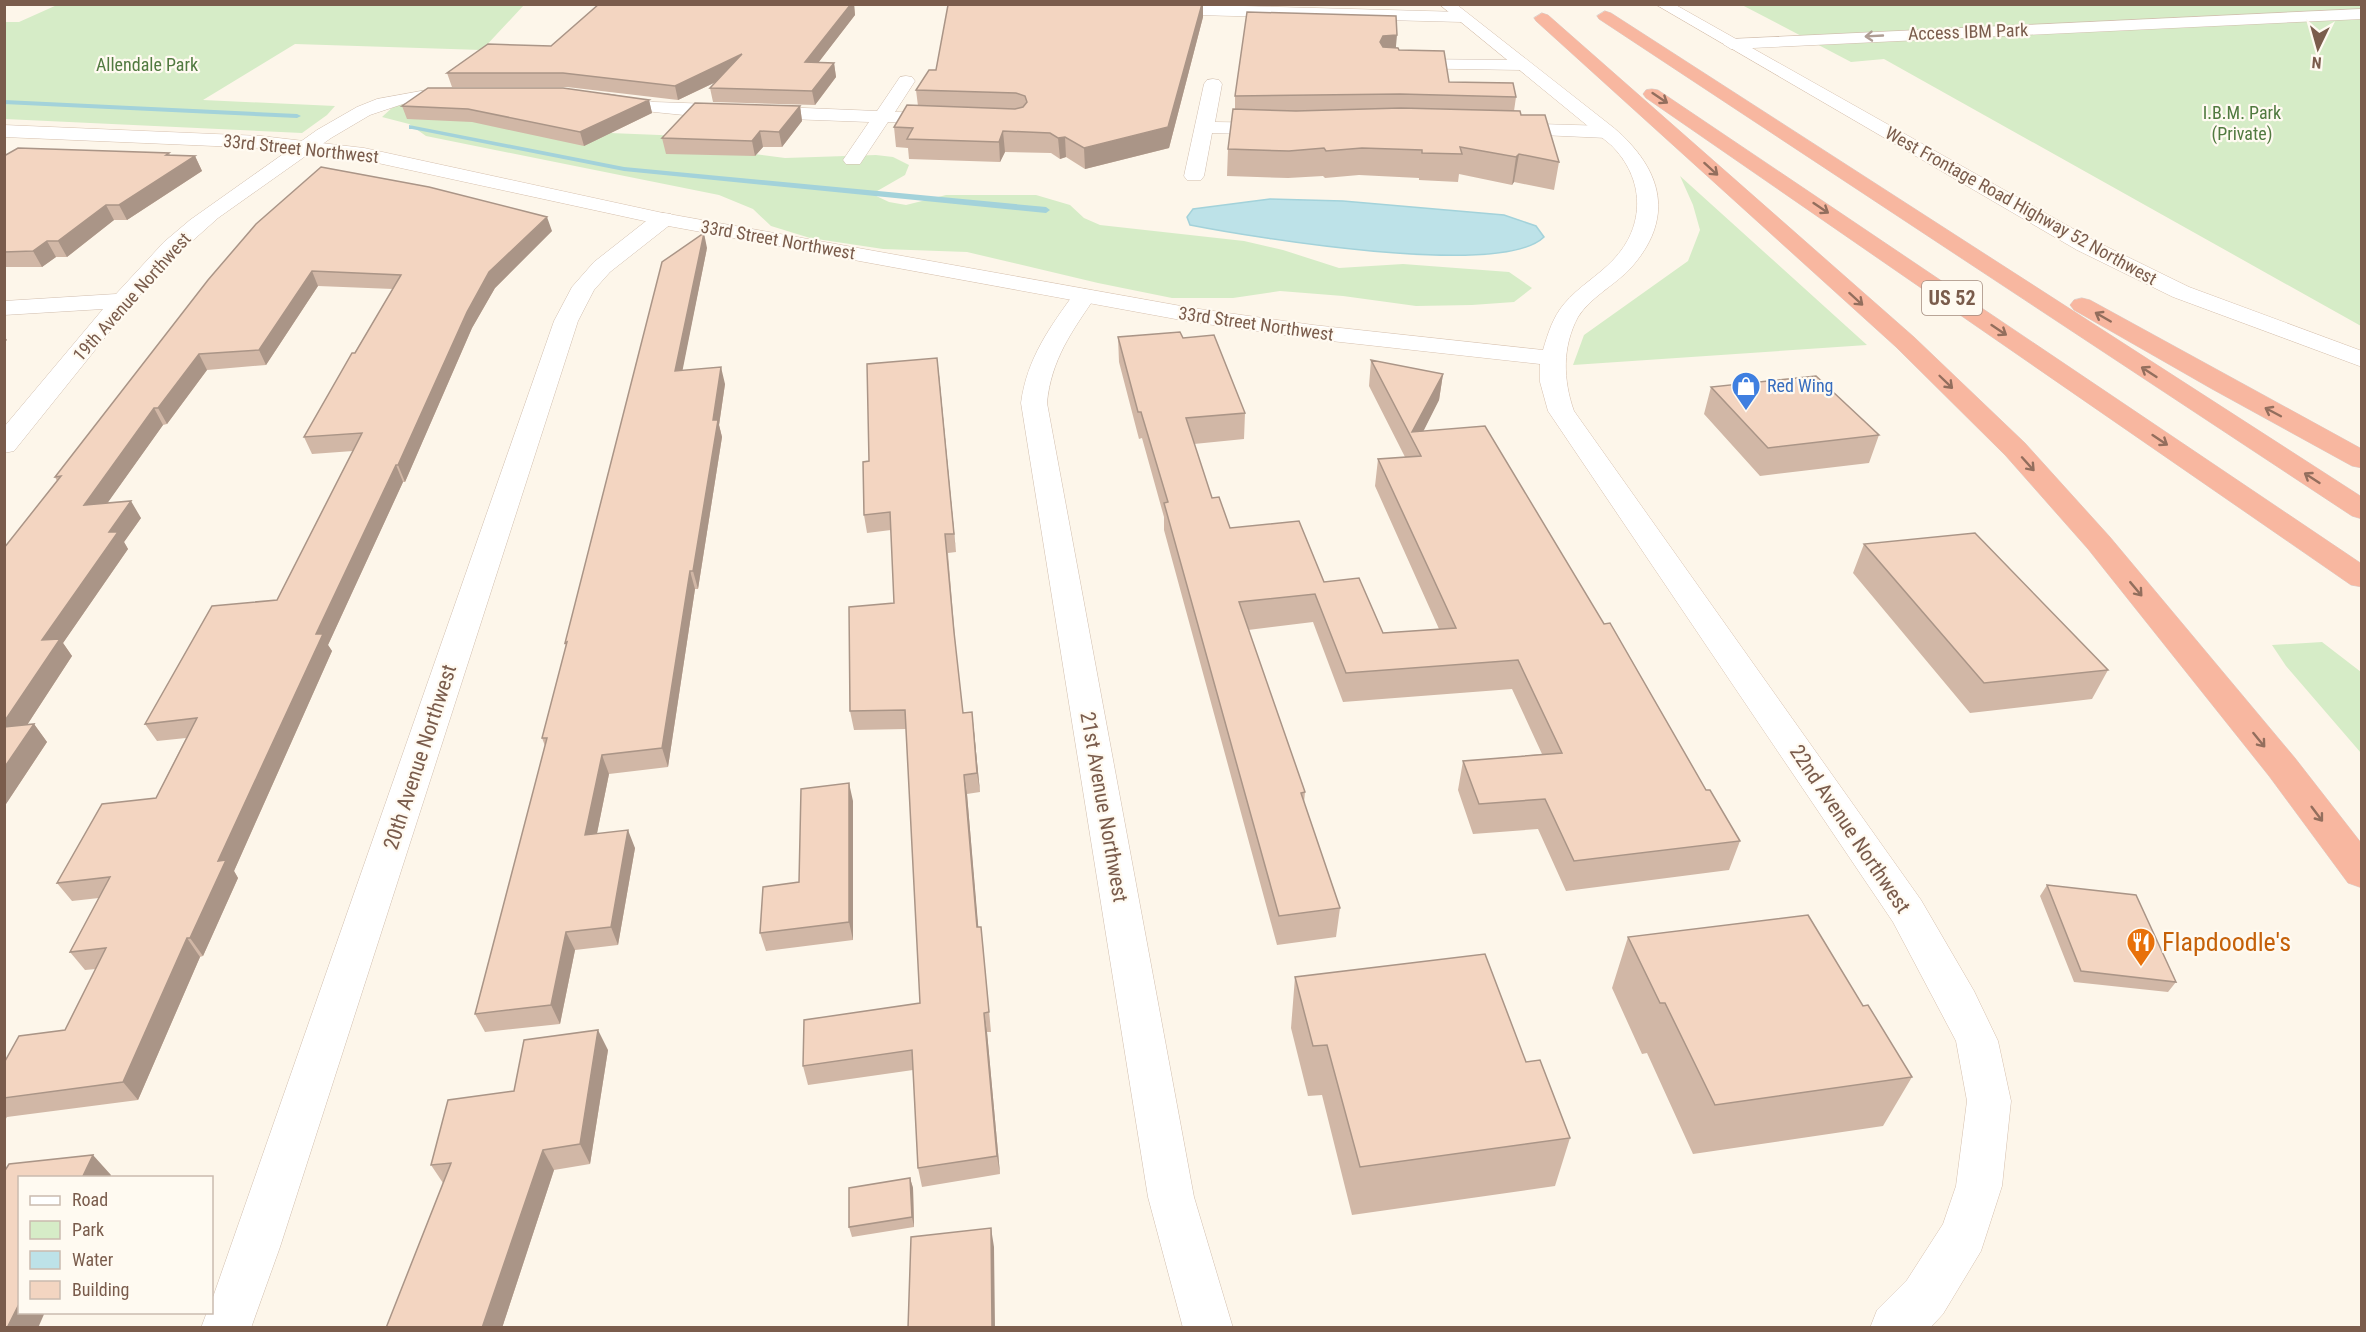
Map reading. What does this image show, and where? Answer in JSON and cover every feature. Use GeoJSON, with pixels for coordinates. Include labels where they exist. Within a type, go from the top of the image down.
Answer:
{"type":"FeatureCollection","features":[{"type":"Feature","properties":{"kind":"highway","name":"US 52"},"geometry":{"type":"LineString","coordinates":[[2361,460],[2081,304],[1600,13],[2361,510]]}},
{"type":"Feature","properties":{"kind":"highway","name":"US 52"},"geometry":{"type":"LineString","coordinates":[[2361,578],[1537,15],[1905,342],[2015,449],[2099,543],[2282,767],[2361,873]]}},
{"type":"Feature","properties":{"kind":"street"},"geometry":{"type":"LineString","coordinates":[[1446,4],[1607,132],[1632,156],[1643,174],[1651,207],[1639,240],[1622,263],[1580,300],[1568,316],[1551,358]]}},
{"type":"Feature","properties":{"kind":"street","name":"West Frontage Road Highway 52 Northwest"},"geometry":{"type":"LineString","coordinates":[[1662,4],[2085,245],[2137,272],[2192,297],[2361,360]]}},
{"type":"Feature","properties":{"kind":"street"},"geometry":{"type":"LineString","coordinates":[[1146,9],[1462,17]]}},
{"type":"Feature","properties":{"kind":"street","name":"Access IBM Park"},"geometry":{"type":"LineString","coordinates":[[1731,44],[2361,14]]}},
{"type":"Feature","properties":{"kind":"street","name":"Access IBM Park"},"geometry":{"type":"LineString","coordinates":[[1756,58],[2148,33],[2205,23]]}},
{"type":"Feature","properties":{"kind":"street"},"geometry":{"type":"LineString","coordinates":[[1389,64],[1522,65]]}},
{"type":"Feature","properties":{"kind":"street"},"geometry":{"type":"LineString","coordinates":[[853,160],[906,81]]}},
{"type":"Feature","properties":{"kind":"street"},"geometry":{"type":"LineString","coordinates":[[1194,176],[1213,84]]}},
{"type":"Feature","properties":{"kind":"street","name":"19th Avenue Northwest"},"geometry":{"type":"LineString","coordinates":[[4,445],[124,301],[188,232],[347,118],[379,103],[432,94],[478,95]]}},
{"type":"Feature","properties":{"kind":"street"},"geometry":{"type":"LineString","coordinates":[[592,96],[636,105],[684,110],[961,119]]}},
{"type":"Feature","properties":{"kind":"street"},"geometry":{"type":"LineString","coordinates":[[1205,127],[1295,129]]}},
{"type":"Feature","properties":{"kind":"street"},"geometry":{"type":"LineString","coordinates":[[1486,128],[1607,132]]}},
{"type":"Feature","properties":{"kind":"street","name":"33rd Street Northwest"},"geometry":{"type":"LineString","coordinates":[[4,131],[241,141],[375,156],[663,219],[1192,315],[1313,332],[1551,358]]}},
{"type":"Feature","properties":{"kind":"street","name":"20th Avenue Northwest"},"geometry":{"type":"LineString","coordinates":[[226,1328],[256,1247],[566,321],[584,287],[602,267],[663,219]]}},
{"type":"Feature","properties":{"kind":"street","name":"21st Avenue Northwest"},"geometry":{"type":"LineString","coordinates":[[1084,296],[1040,364],[1035,380],[1034,403],[1171,1197],[1208,1328]]}},
{"type":"Feature","properties":{"kind":"street"},"geometry":{"type":"LineString","coordinates":[[4,308],[124,301]]}},
{"type":"Feature","properties":{"kind":"street","name":"22nd Avenue Northwest"},"geometry":{"type":"LineString","coordinates":[[1551,358],[1551,384],[1560,411],[1907,911],[1959,1003],[1977,1041],[1989,1101],[1979,1186],[1964,1235],[1925,1297],[1895,1328]]}},
{"type":"Feature","properties":{"kind":"green space","name":"Allendale Park"},"geometry":{"type":"Polygon","coordinates":[[[57,5],[524,5],[482,50],[295,44],[203,100],[335,106],[327,115],[302,133],[5,119],[5,22],[19,22],[57,5]]]}},
{"type":"Feature","properties":{"kind":"green space","name":"I.B.M. Park (Private)"},"geometry":{"type":"Polygon","coordinates":[[[1742,5],[2361,5],[2361,326],[1884,59],[1851,62],[1742,5]]]}},
{"type":"Feature","properties":{"kind":"green space"},"geometry":{"type":"Polygon","coordinates":[[[417,100],[610,133],[684,136],[739,152],[785,158],[876,155],[893,157],[909,165],[905,175],[872,194],[889,202],[906,205],[946,195],[1036,195],[1070,205],[1084,218],[1100,225],[1244,241],[1283,250],[1339,268],[1403,264],[1509,272],[1532,288],[1514,302],[1472,305],[1416,306],[1343,296],[1280,291],[1233,298],[1172,298],[967,252],[883,249],[810,238],[771,226],[753,209],[719,195],[426,136],[409,124],[382,117],[394,106],[417,100]]]}},
{"type":"Feature","properties":{"kind":"green space"},"geometry":{"type":"Polygon","coordinates":[[[1680,176],[1867,345],[1573,365],[1584,335],[1688,261],[1700,230],[1693,205],[1680,176]]]}},
{"type":"Feature","properties":{"kind":"green space"},"geometry":{"type":"Polygon","coordinates":[[[2322,642],[2361,672],[2361,753],[2286,666],[2272,645],[2322,642]]]}},
{"type":"Feature","properties":{"kind":"water"},"geometry":{"type":"Polygon","coordinates":[[[1270,199],[1343,201],[1504,215],[1536,226],[1544,237],[1519,249],[1479,255],[1429,255],[1265,238],[1190,225],[1187,217],[1193,209],[1270,199]]]}},
{"type":"Feature","properties":{"kind":"building"},"geometry":{"type":"Polygon","coordinates":[[[599,4],[851,4],[805,62],[834,63],[812,91],[710,88],[742,54],[675,86],[563,73],[447,73],[488,44],[551,46],[599,4]]]}},
{"type":"Feature","properties":{"kind":"building"},"geometry":{"type":"Polygon","coordinates":[[[1202,4],[1168,127],[1084,148],[1065,137],[1058,138],[1050,133],[1003,131],[999,142],[907,139],[913,128],[894,127],[907,105],[1015,109],[1023,107],[1027,102],[1025,96],[1016,93],[916,90],[929,70],[936,70],[948,5],[1202,4]]]}},
{"type":"Feature","properties":{"kind":"building"},"geometry":{"type":"Polygon","coordinates":[[[1247,12],[1396,16],[1397,35],[1383,36],[1380,42],[1383,47],[1399,50],[1444,51],[1449,82],[1513,83],[1516,97],[1400,94],[1235,96],[1247,12]]]}},
{"type":"Feature","properties":{"kind":"building"},"geometry":{"type":"Polygon","coordinates":[[[428,88],[563,88],[649,100],[580,132],[468,109],[402,106],[428,88]]]}},
{"type":"Feature","properties":{"kind":"building"},"geometry":{"type":"Polygon","coordinates":[[[695,103],[800,106],[779,132],[760,131],[752,141],[662,138],[695,103]]]}},
{"type":"Feature","properties":{"kind":"building"},"geometry":{"type":"Polygon","coordinates":[[[1401,108],[1520,111],[1521,115],[1545,115],[1559,162],[1519,154],[1516,157],[1460,147],[1462,154],[1362,148],[1326,151],[1324,148],[1289,151],[1228,149],[1233,109],[1296,111],[1401,108]]]}},
{"type":"Feature","properties":{"kind":"building"},"geometry":{"type":"Polygon","coordinates":[[[18,148],[169,153],[166,155],[195,156],[119,205],[106,205],[58,241],[47,241],[33,251],[4,252],[4,156],[18,148]]]}},
{"type":"Feature","properties":{"kind":"building"},"geometry":{"type":"Polygon","coordinates":[[[321,167],[429,187],[547,217],[489,272],[467,312],[398,465],[316,634],[323,634],[218,861],[226,860],[190,938],[187,938],[123,1082],[4,1098],[4,1063],[19,1036],[65,1030],[106,948],[70,952],[110,877],[57,883],[102,804],[156,798],[197,718],[145,724],[212,606],[277,600],[362,433],[304,437],[352,353],[355,353],[401,275],[312,271],[259,350],[199,354],[158,408],[154,408],[84,505],[131,501],[109,532],[118,532],[42,640],[60,639],[4,722],[4,548],[61,476],[55,477],[208,280],[256,224],[321,167]]]}},
{"type":"Feature","properties":{"kind":"building"},"geometry":{"type":"Polygon","coordinates":[[[704,233],[675,371],[721,367],[713,420],[718,420],[693,571],[690,571],[662,748],[602,755],[585,835],[628,830],[611,927],[566,932],[551,1005],[475,1014],[547,738],[542,738],[662,262],[704,233]]]}},
{"type":"Feature","properties":{"kind":"building"},"geometry":{"type":"Polygon","coordinates":[[[1180,332],[1183,338],[1214,335],[1245,413],[1186,418],[1212,498],[1219,497],[1230,528],[1299,521],[1324,582],[1359,578],[1383,633],[1456,628],[1378,459],[1421,456],[1371,360],[1443,374],[1412,432],[1485,426],[1604,624],[1610,623],[1706,790],[1710,790],[1740,841],[1574,861],[1545,799],[1479,804],[1463,761],[1562,753],[1518,660],[1346,673],[1315,594],[1239,602],[1305,792],[1301,793],[1340,908],[1279,916],[1164,503],[1168,502],[1141,412],[1138,412],[1118,337],[1180,332]]]}},
{"type":"Feature","properties":{"kind":"building"},"geometry":{"type":"Polygon","coordinates":[[[937,358],[954,534],[945,534],[954,632],[963,713],[972,712],[977,773],[964,775],[977,927],[981,927],[989,1012],[984,1013],[997,1156],[918,1168],[912,1050],[803,1066],[804,1020],[920,1003],[905,710],[850,711],[849,607],[894,603],[890,512],[864,515],[863,462],[869,461],[867,364],[937,358]]]}},
{"type":"Feature","properties":{"kind":"building"},"geometry":{"type":"Polygon","coordinates":[[[1816,376],[1879,435],[1768,448],[1711,387],[1816,376]]]}},
{"type":"Feature","properties":{"kind":"building"},"geometry":{"type":"Polygon","coordinates":[[[1975,533],[2108,670],[1984,683],[1864,544],[1975,533]]]}},
{"type":"Feature","properties":{"kind":"building"},"geometry":{"type":"Polygon","coordinates":[[[34,724],[4,768],[4,727],[34,724]]]}},
{"type":"Feature","properties":{"kind":"building"},"geometry":{"type":"Polygon","coordinates":[[[849,783],[849,922],[760,933],[763,887],[799,882],[801,789],[849,783]]]}},
{"type":"Feature","properties":{"kind":"building"},"geometry":{"type":"Polygon","coordinates":[[[2047,885],[2136,895],[2176,982],[2081,971],[2047,885]]]}},
{"type":"Feature","properties":{"kind":"building"},"geometry":{"type":"Polygon","coordinates":[[[1808,915],[1863,1006],[1868,1005],[1912,1077],[1715,1105],[1665,1003],[1660,1003],[1628,937],[1808,915]]]}},
{"type":"Feature","properties":{"kind":"building"},"geometry":{"type":"Polygon","coordinates":[[[1485,954],[1526,1062],[1540,1060],[1570,1138],[1360,1167],[1327,1045],[1313,1046],[1295,977],[1485,954]]]}},
{"type":"Feature","properties":{"kind":"building"},"geometry":{"type":"Polygon","coordinates":[[[598,1030],[580,1144],[543,1150],[482,1328],[386,1328],[451,1163],[431,1165],[448,1100],[514,1091],[524,1040],[598,1030]]]}},
{"type":"Feature","properties":{"kind":"building"},"geometry":{"type":"Polygon","coordinates":[[[93,1155],[83,1176],[18,1176],[18,1306],[7,1328],[4,1328],[4,1172],[9,1164],[93,1155]]]}},
{"type":"Feature","properties":{"kind":"building"},"geometry":{"type":"Polygon","coordinates":[[[910,1178],[912,1217],[849,1227],[849,1188],[910,1178]]]}},
{"type":"Feature","properties":{"kind":"building"},"geometry":{"type":"Polygon","coordinates":[[[991,1228],[992,1328],[908,1328],[911,1237],[991,1228]]]}},
{"type":"Feature","properties":{"kind":"waterway"},"geometry":{"type":"LineString","coordinates":[[4,102],[297,116]]}},
{"type":"Feature","properties":{"kind":"waterway"},"geometry":{"type":"LineString","coordinates":[[412,127],[624,169],[1046,210]]}},
{"type":"Feature","properties":{"kind":"place","name":"Red Wing"},"geometry":{"type":"Point","coordinates":[1746,412]}},
{"type":"Feature","properties":{"kind":"place","name":"Flapdoodle's"},"geometry":{"type":"Point","coordinates":[2141,968]}}]}
